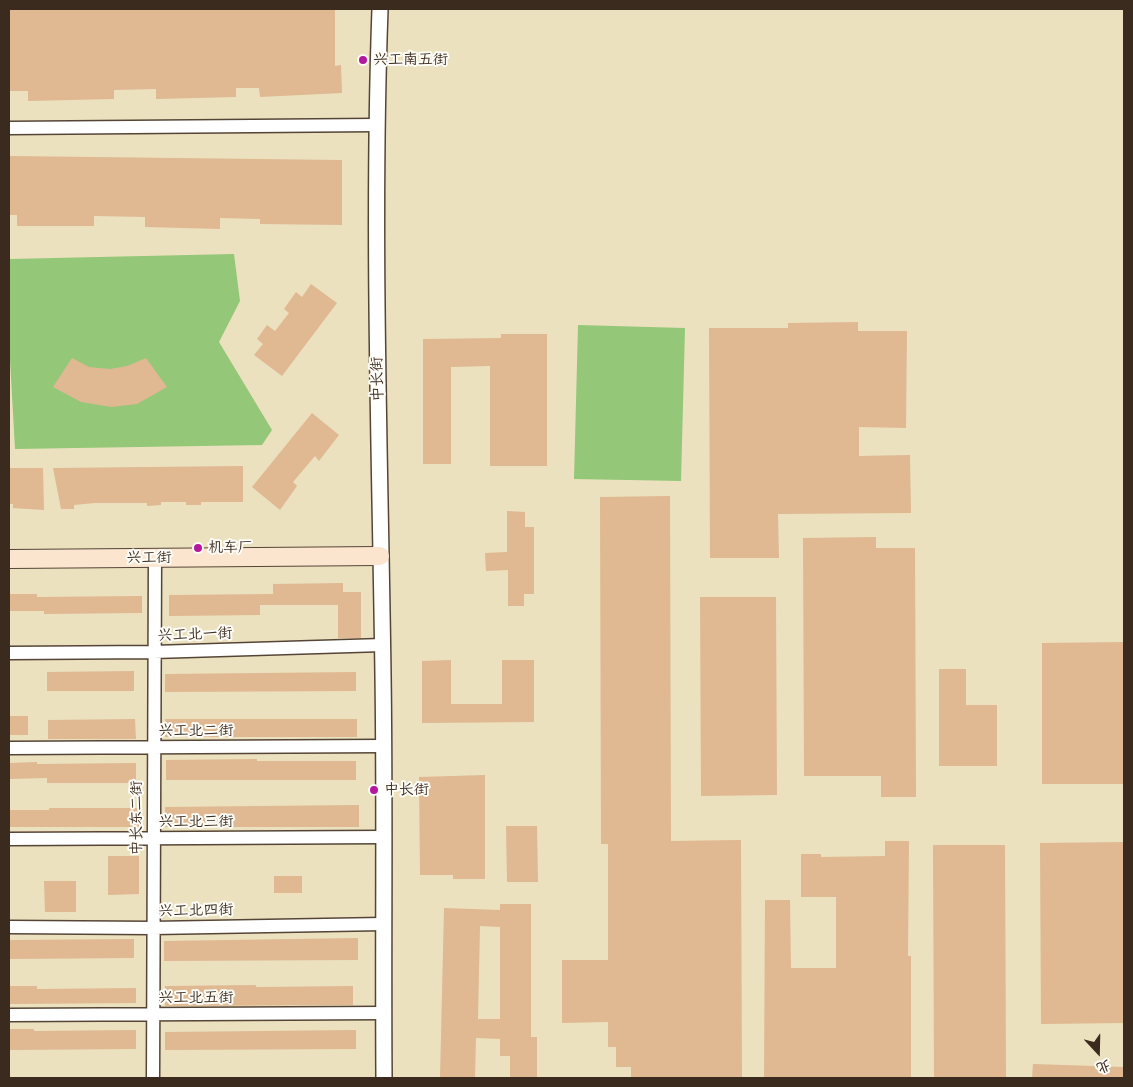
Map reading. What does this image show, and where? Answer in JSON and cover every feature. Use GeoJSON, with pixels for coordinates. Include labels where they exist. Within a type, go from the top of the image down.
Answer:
{"type":"FeatureCollection","features":[{"type":"Feature","properties":{"kind":"main road","name":"兴工街"},"geometry":{"type":"LineString","coordinates":[[9,559],[380,556]]}},
{"type":"Feature","properties":{"kind":"street","name":"中长街"},"geometry":{"type":"LineString","coordinates":[[380,9],[376,125],[380,556],[384,746],[384,1078]]}},
{"type":"Feature","properties":{"kind":"street"},"geometry":{"type":"LineString","coordinates":[[9,128],[376,125]]}},
{"type":"Feature","properties":{"kind":"street","name":"中长东二街"},"geometry":{"type":"LineString","coordinates":[[153,1078],[155,558]]}},
{"type":"Feature","properties":{"kind":"street","name":"兴工北一街"},"geometry":{"type":"LineString","coordinates":[[9,653],[154,652],[383,646]]}},
{"type":"Feature","properties":{"kind":"street","name":"兴工北二街"},"geometry":{"type":"LineString","coordinates":[[9,748],[384,746]]}},
{"type":"Feature","properties":{"kind":"street","name":"兴工北三街"},"geometry":{"type":"LineString","coordinates":[[9,839],[384,837]]}},
{"type":"Feature","properties":{"kind":"street","name":"兴工北四街"},"geometry":{"type":"LineString","coordinates":[[9,927],[153,928],[383,924]]}},
{"type":"Feature","properties":{"kind":"street","name":"兴工北五街"},"geometry":{"type":"LineString","coordinates":[[9,1015],[384,1013]]}},
{"type":"Feature","properties":{"kind":"green space"},"geometry":{"type":"Polygon","coordinates":[[[234,254],[240,301],[219,342],[272,430],[262,445],[15,449],[9,342],[9,259],[234,254]]]}},
{"type":"Feature","properties":{"kind":"green space"},"geometry":{"type":"Polygon","coordinates":[[[578,325],[685,328],[681,481],[574,479],[578,325]]]}},
{"type":"Feature","properties":{"kind":"building"},"geometry":{"type":"Polygon","coordinates":[[[9,9],[335,9],[335,66],[341,65],[342,93],[260,97],[259,88],[236,88],[236,97],[156,99],[156,89],[114,90],[114,99],[28,101],[28,91],[9,91],[9,9]]]}},
{"type":"Feature","properties":{"kind":"building"},"geometry":{"type":"Polygon","coordinates":[[[9,156],[342,160],[342,225],[260,224],[260,219],[220,218],[220,229],[145,227],[145,217],[94,216],[94,226],[17,226],[17,215],[9,215],[9,156]]]}},
{"type":"Feature","properties":{"kind":"building"},"geometry":{"type":"Polygon","coordinates":[[[311,284],[337,303],[282,376],[254,355],[263,344],[257,339],[267,325],[275,331],[289,313],[284,309],[296,292],[302,297],[311,284]]]}},
{"type":"Feature","properties":{"kind":"building"},"geometry":{"type":"Polygon","coordinates":[[[858,322],[858,331],[907,331],[906,428],[859,427],[859,456],[910,455],[911,513],[778,514],[779,558],[710,558],[709,328],[788,328],[788,323],[858,322]]]}},
{"type":"Feature","properties":{"kind":"building"},"geometry":{"type":"Polygon","coordinates":[[[501,334],[547,334],[547,466],[490,466],[490,366],[451,367],[451,464],[423,464],[423,339],[501,338],[501,334]]]}},
{"type":"Feature","properties":{"kind":"building"},"geometry":{"type":"Polygon","coordinates":[[[72,358],[89,367],[110,369],[127,366],[146,358],[167,387],[137,404],[111,407],[81,402],[53,387],[72,358]]]}},
{"type":"Feature","properties":{"kind":"building"},"geometry":{"type":"Polygon","coordinates":[[[312,413],[339,435],[319,461],[315,456],[293,482],[297,486],[280,510],[252,487],[312,413]]]}},
{"type":"Feature","properties":{"kind":"building"},"geometry":{"type":"Polygon","coordinates":[[[243,466],[243,502],[201,502],[201,505],[186,505],[186,502],[161,502],[161,505],[147,506],[147,503],[95,503],[74,505],[74,509],[61,509],[53,468],[243,466]]]}},
{"type":"Feature","properties":{"kind":"building"},"geometry":{"type":"Polygon","coordinates":[[[9,468],[43,468],[44,510],[13,508],[13,504],[9,504],[9,468]]]}},
{"type":"Feature","properties":{"kind":"building"},"geometry":{"type":"Polygon","coordinates":[[[670,496],[671,841],[741,840],[742,1078],[631,1078],[631,1067],[616,1067],[616,1047],[608,1047],[608,1022],[562,1023],[562,960],[608,960],[608,844],[601,844],[600,497],[670,496]]]}},
{"type":"Feature","properties":{"kind":"building"},"geometry":{"type":"Polygon","coordinates":[[[507,511],[525,512],[525,527],[534,527],[534,594],[524,594],[524,606],[508,606],[508,570],[486,571],[485,553],[507,552],[507,511]]]}},
{"type":"Feature","properties":{"kind":"building"},"geometry":{"type":"Polygon","coordinates":[[[876,537],[876,548],[915,548],[916,797],[881,797],[881,776],[804,776],[803,538],[876,537]]]}},
{"type":"Feature","properties":{"kind":"building"},"geometry":{"type":"Polygon","coordinates":[[[343,583],[343,592],[361,592],[361,638],[338,638],[338,605],[260,605],[260,615],[169,616],[169,595],[273,594],[273,584],[343,583]]]}},
{"type":"Feature","properties":{"kind":"building"},"geometry":{"type":"Polygon","coordinates":[[[9,594],[37,594],[37,597],[142,596],[142,613],[44,614],[44,611],[9,611],[9,594]]]}},
{"type":"Feature","properties":{"kind":"building"},"geometry":{"type":"Polygon","coordinates":[[[700,597],[776,597],[777,795],[701,796],[700,597]]]}},
{"type":"Feature","properties":{"kind":"building"},"geometry":{"type":"Polygon","coordinates":[[[1124,642],[1124,784],[1042,784],[1042,643],[1124,642]]]}},
{"type":"Feature","properties":{"kind":"building"},"geometry":{"type":"Polygon","coordinates":[[[451,660],[451,704],[502,704],[502,660],[534,660],[534,722],[422,723],[422,661],[451,660]]]}},
{"type":"Feature","properties":{"kind":"building"},"geometry":{"type":"Polygon","coordinates":[[[939,669],[966,669],[966,705],[997,705],[997,766],[939,766],[939,669]]]}},
{"type":"Feature","properties":{"kind":"building"},"geometry":{"type":"Polygon","coordinates":[[[134,671],[134,691],[47,691],[47,672],[134,671]]]}},
{"type":"Feature","properties":{"kind":"building"},"geometry":{"type":"Polygon","coordinates":[[[356,672],[356,691],[165,692],[165,674],[356,672]]]}},
{"type":"Feature","properties":{"kind":"building"},"geometry":{"type":"Polygon","coordinates":[[[9,716],[28,716],[28,735],[9,735],[9,716]]]}},
{"type":"Feature","properties":{"kind":"building"},"geometry":{"type":"Polygon","coordinates":[[[135,719],[136,739],[48,739],[48,720],[135,719]]]}},
{"type":"Feature","properties":{"kind":"building"},"geometry":{"type":"Polygon","coordinates":[[[165,719],[357,719],[357,737],[165,737],[165,719]]]}},
{"type":"Feature","properties":{"kind":"building"},"geometry":{"type":"Polygon","coordinates":[[[257,759],[257,761],[356,761],[356,780],[166,780],[166,760],[257,759]]]}},
{"type":"Feature","properties":{"kind":"building"},"geometry":{"type":"Polygon","coordinates":[[[37,762],[37,764],[136,763],[136,783],[47,783],[47,778],[9,779],[9,763],[37,762]]]}},
{"type":"Feature","properties":{"kind":"building"},"geometry":{"type":"Polygon","coordinates":[[[485,775],[485,879],[453,879],[453,875],[420,875],[419,777],[485,775]]]}},
{"type":"Feature","properties":{"kind":"building"},"geometry":{"type":"Polygon","coordinates":[[[359,805],[359,827],[165,827],[165,807],[359,805]]]}},
{"type":"Feature","properties":{"kind":"building"},"geometry":{"type":"Polygon","coordinates":[[[49,808],[139,808],[139,827],[9,827],[9,810],[49,810],[49,808]]]}},
{"type":"Feature","properties":{"kind":"building"},"geometry":{"type":"Polygon","coordinates":[[[506,826],[537,826],[538,882],[507,882],[506,826]]]}},
{"type":"Feature","properties":{"kind":"building"},"geometry":{"type":"Polygon","coordinates":[[[885,841],[909,841],[908,956],[911,956],[911,1078],[764,1078],[765,900],[790,900],[791,968],[836,968],[836,897],[801,897],[801,854],[821,854],[821,857],[885,856],[885,841]]]}},
{"type":"Feature","properties":{"kind":"building"},"geometry":{"type":"Polygon","coordinates":[[[1124,842],[1124,1023],[1041,1024],[1040,843],[1124,842]]]}},
{"type":"Feature","properties":{"kind":"building"},"geometry":{"type":"Polygon","coordinates":[[[933,845],[1005,845],[1006,1078],[934,1078],[933,845]]]}},
{"type":"Feature","properties":{"kind":"building"},"geometry":{"type":"Polygon","coordinates":[[[108,856],[139,856],[139,894],[108,895],[108,856]]]}},
{"type":"Feature","properties":{"kind":"building"},"geometry":{"type":"Polygon","coordinates":[[[274,876],[302,876],[302,893],[274,893],[274,876]]]}},
{"type":"Feature","properties":{"kind":"building"},"geometry":{"type":"Polygon","coordinates":[[[44,881],[76,881],[76,912],[45,912],[44,881]]]}},
{"type":"Feature","properties":{"kind":"building"},"geometry":{"type":"Polygon","coordinates":[[[500,904],[531,904],[531,1037],[537,1037],[537,1078],[510,1078],[510,1056],[500,1056],[500,1039],[476,1038],[475,1078],[440,1078],[444,908],[500,910],[500,904]],[[480,926],[478,1019],[500,1019],[500,927],[480,926]]]}},
{"type":"Feature","properties":{"kind":"building"},"geometry":{"type":"Polygon","coordinates":[[[358,938],[358,960],[164,961],[164,941],[358,938]]]}},
{"type":"Feature","properties":{"kind":"building"},"geometry":{"type":"Polygon","coordinates":[[[134,939],[134,958],[9,959],[9,940],[134,939]]]}},
{"type":"Feature","properties":{"kind":"building"},"geometry":{"type":"Polygon","coordinates":[[[256,985],[256,987],[353,986],[353,1005],[165,1006],[165,986],[256,985]]]}},
{"type":"Feature","properties":{"kind":"building"},"geometry":{"type":"Polygon","coordinates":[[[9,986],[37,986],[37,989],[136,988],[136,1003],[9,1004],[9,986]]]}},
{"type":"Feature","properties":{"kind":"building"},"geometry":{"type":"Polygon","coordinates":[[[9,1029],[34,1029],[34,1031],[136,1030],[136,1049],[9,1050],[9,1029]]]}},
{"type":"Feature","properties":{"kind":"building"},"geometry":{"type":"Polygon","coordinates":[[[356,1030],[356,1049],[165,1050],[165,1032],[356,1030]]]}},
{"type":"Feature","properties":{"kind":"building"},"geometry":{"type":"Polygon","coordinates":[[[1033,1064],[1124,1067],[1124,1078],[1032,1078],[1033,1064]]]}},
{"type":"Feature","properties":{"kind":"place","name":"兴工南五街"},"geometry":{"type":"Point","coordinates":[363,60]}},
{"type":"Feature","properties":{"kind":"place","name":"机车厂"},"geometry":{"type":"Point","coordinates":[198,548]}},
{"type":"Feature","properties":{"kind":"place","name":"中长街"},"geometry":{"type":"Point","coordinates":[374,790]}}]}
